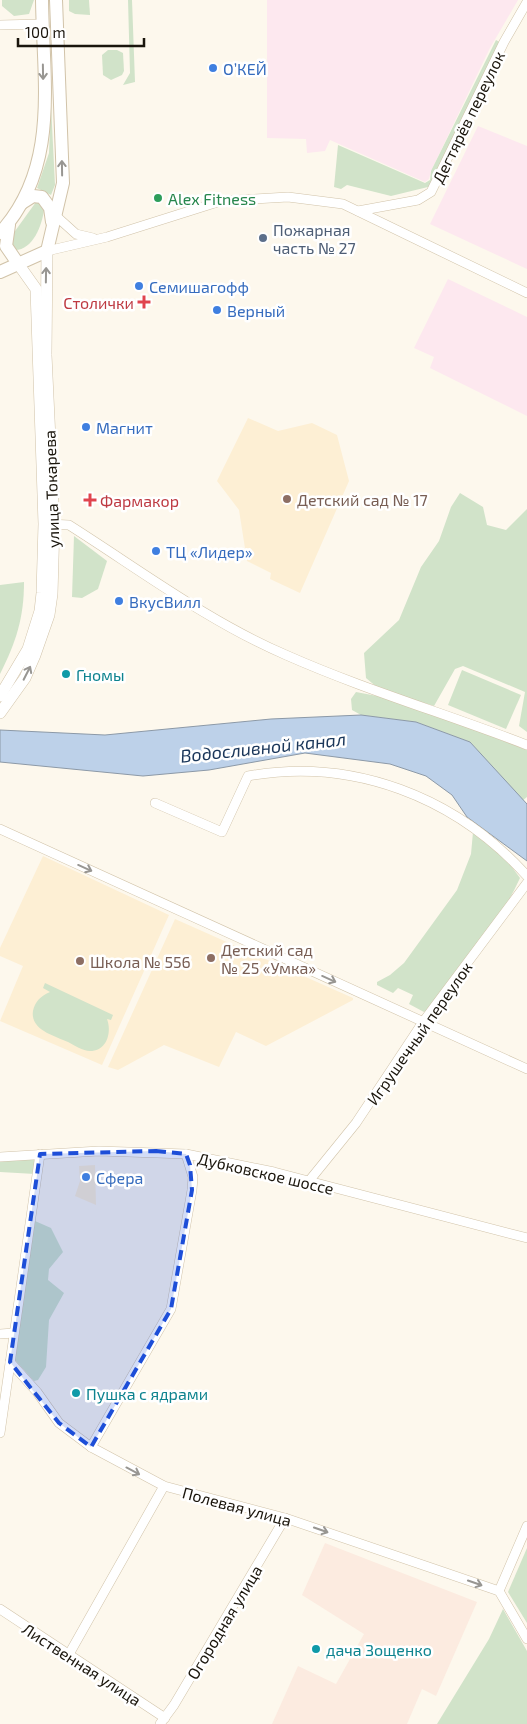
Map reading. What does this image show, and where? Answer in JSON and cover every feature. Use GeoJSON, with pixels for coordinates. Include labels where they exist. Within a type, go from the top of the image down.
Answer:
{"type":"FeatureCollection","features":[{"type":"Feature","properties":{"kind":"highway"},"geometry":{"type":"LineString","coordinates":[[0,233],[10,222],[22,203],[38,166],[44,137],[42,0]]}},
{"type":"Feature","properties":{"kind":"highway"},"geometry":{"type":"LineString","coordinates":[[0,272],[47,251],[63,183],[56,0]]}},
{"type":"Feature","properties":{"kind":"highway"},"geometry":{"type":"LineString","coordinates":[[22,203],[33,196],[42,197],[50,208],[54,222]]}},
{"type":"Feature","properties":{"kind":"highway"},"geometry":{"type":"LineString","coordinates":[[10,222],[6,246],[19,265]]}},
{"type":"Feature","properties":{"kind":"main road","name":"улица Токарева"},"geometry":{"type":"LineString","coordinates":[[0,696],[28,650],[40,611],[49,524],[46,356],[47,251]]}},
{"type":"Feature","properties":{"kind":"main road","name":"улица Токарева"},"geometry":{"type":"LineString","coordinates":[[0,713],[25,678],[42,637],[49,614],[52,585],[36,289],[19,265]]}},
{"type":"Feature","properties":{"kind":"street","name":"Дегтярёв переулок"},"geometry":{"type":"LineString","coordinates":[[358,211],[418,200],[432,192],[504,42],[527,2]]}},
{"type":"Feature","properties":{"kind":"street"},"geometry":{"type":"LineString","coordinates":[[0,24],[42,24]]}},
{"type":"Feature","properties":{"kind":"street"},"geometry":{"type":"LineString","coordinates":[[47,251],[103,238],[221,201],[271,197],[312,199],[343,204],[527,293]]}},
{"type":"Feature","properties":{"kind":"street"},"geometry":{"type":"LineString","coordinates":[[54,222],[76,234],[103,238]]}},
{"type":"Feature","properties":{"kind":"street"},"geometry":{"type":"LineString","coordinates":[[49,524],[69,525],[211,616],[285,654],[361,686],[445,713],[527,745]]}},
{"type":"Feature","properties":{"kind":"street"},"geometry":{"type":"LineString","coordinates":[[155,803],[222,832],[248,776],[280,770],[306,769],[363,777],[387,783],[425,800],[470,826],[504,850],[527,876]]}},
{"type":"Feature","properties":{"kind":"street"},"geometry":{"type":"LineString","coordinates":[[0,830],[527,1069]]}},
{"type":"Feature","properties":{"kind":"street","name":"Игрушечный переулок"},"geometry":{"type":"LineString","coordinates":[[309,1181],[356,1123],[423,1022],[527,883]]}},
{"type":"Feature","properties":{"kind":"street","name":"Дубковское шоссе"},"geometry":{"type":"LineString","coordinates":[[0,1157],[126,1150],[186,1154],[230,1162],[309,1181],[527,1238]]}},
{"type":"Feature","properties":{"kind":"street"},"geometry":{"type":"LineString","coordinates":[[0,1433],[40,1154]]}},
{"type":"Feature","properties":{"kind":"street"},"geometry":{"type":"LineString","coordinates":[[91,1446],[171,1309],[192,1190],[193,1177],[186,1154]]}},
{"type":"Feature","properties":{"kind":"street"},"geometry":{"type":"LineString","coordinates":[[0,1334],[14,1333]]}},
{"type":"Feature","properties":{"kind":"street","name":"Полевая улица"},"geometry":{"type":"LineString","coordinates":[[10,1362],[37,1392],[59,1423],[91,1446],[164,1486],[285,1518],[499,1591]]}},
{"type":"Feature","properties":{"kind":"street"},"geometry":{"type":"LineString","coordinates":[[68,1656],[164,1486]]}},
{"type":"Feature","properties":{"kind":"street","name":"Огородная улица"},"geometry":{"type":"LineString","coordinates":[[162,1721],[285,1518]]}},
{"type":"Feature","properties":{"kind":"street"},"geometry":{"type":"LineString","coordinates":[[527,1526],[499,1591],[527,1639]]}},
{"type":"Feature","properties":{"kind":"street","name":"Лиственная улица"},"geometry":{"type":"LineString","coordinates":[[0,1609],[162,1721]]}},
{"type":"Feature","properties":{"kind":"highlighted area"},"geometry":{"type":"Polygon","coordinates":[[[156,1151],[186,1154],[190,1165],[192,1190],[171,1309],[91,1447],[59,1423],[10,1362],[40,1154],[156,1151]]]}},
{"type":"Feature","properties":{"kind":"shaded area"},"geometry":{"type":"Polygon","coordinates":[[[267,0],[518,0],[490,48],[431,171],[429,179],[425,182],[330,140],[325,151],[307,153],[306,139],[267,138],[267,0]]]}},
{"type":"Feature","properties":{"kind":"shaded area"},"geometry":{"type":"Polygon","coordinates":[[[478,126],[527,146],[527,269],[430,224],[478,126]]]}},
{"type":"Feature","properties":{"kind":"shaded area"},"geometry":{"type":"Polygon","coordinates":[[[448,279],[527,317],[527,416],[430,368],[434,357],[414,348],[448,279]]]}},
{"type":"Feature","properties":{"kind":"shaded area","name":"Детский сад № 17"},"geometry":{"type":"Polygon","coordinates":[[[248,418],[278,431],[312,423],[337,435],[349,481],[300,593],[270,579],[271,573],[247,561],[239,510],[217,481],[248,418]]]}},
{"type":"Feature","properties":{"kind":"shaded area","name":"Школа № 556"},"geometry":{"type":"Polygon","coordinates":[[[43,856],[169,915],[102,1065],[0,1021],[23,966],[0,956],[0,948],[43,856]]]}},
{"type":"Feature","properties":{"kind":"shaded area","name":"Детский сад № 25 «Умка»"},"geometry":{"type":"Polygon","coordinates":[[[175,919],[353,998],[353,1000],[266,1046],[236,1032],[219,1067],[164,1045],[118,1070],[108,1067],[175,919]]]}},
{"type":"Feature","properties":{"kind":"shaded area"},"geometry":{"type":"Polygon","coordinates":[[[95,1165],[96,1205],[75,1196],[80,1181],[79,1166],[95,1165]]]}},
{"type":"Feature","properties":{"kind":"shaded area"},"geometry":{"type":"Polygon","coordinates":[[[325,1543],[477,1602],[436,1696],[422,1689],[407,1724],[272,1724],[298,1666],[336,1684],[364,1634],[302,1595],[325,1543]]]}},
{"type":"Feature","properties":{"kind":"green space"},"geometry":{"type":"Polygon","coordinates":[[[2,0],[34,0],[29,14],[14,16],[2,6],[2,0]]]}},
{"type":"Feature","properties":{"kind":"green space"},"geometry":{"type":"Polygon","coordinates":[[[69,0],[89,0],[90,15],[75,14],[69,11],[69,0]]]}},
{"type":"Feature","properties":{"kind":"green space"},"geometry":{"type":"Polygon","coordinates":[[[128,0],[132,0],[135,82],[123,85],[130,73],[128,0]]]}},
{"type":"Feature","properties":{"kind":"green space"},"geometry":{"type":"Polygon","coordinates":[[[496,40],[503,44],[432,186],[391,196],[347,185],[341,189],[334,187],[338,145],[425,183],[430,180],[431,171],[496,40]]]}},
{"type":"Feature","properties":{"kind":"green space"},"geometry":{"type":"Polygon","coordinates":[[[108,50],[117,50],[123,53],[124,71],[122,75],[111,80],[103,75],[102,55],[108,50]]]}},
{"type":"Feature","properties":{"kind":"green space"},"geometry":{"type":"Polygon","coordinates":[[[51,105],[55,185],[51,195],[37,188],[49,153],[51,105]]]}},
{"type":"Feature","properties":{"kind":"green space"},"geometry":{"type":"Polygon","coordinates":[[[36,202],[41,202],[44,210],[36,236],[27,246],[15,250],[11,248],[10,238],[36,202]]]}},
{"type":"Feature","properties":{"kind":"green space"},"geometry":{"type":"Polygon","coordinates":[[[460,493],[483,507],[487,525],[506,530],[527,509],[527,732],[519,726],[525,692],[463,666],[455,669],[434,706],[379,689],[366,678],[364,653],[399,620],[421,567],[439,541],[451,507],[460,493]]]}},
{"type":"Feature","properties":{"kind":"green space"},"geometry":{"type":"Polygon","coordinates":[[[74,536],[107,561],[98,589],[82,598],[72,597],[74,536]]]}},
{"type":"Feature","properties":{"kind":"green space"},"geometry":{"type":"Polygon","coordinates":[[[24,582],[24,595],[18,630],[0,674],[0,585],[24,582]]]}},
{"type":"Feature","properties":{"kind":"green space"},"geometry":{"type":"Polygon","coordinates":[[[462,670],[521,695],[506,729],[448,705],[462,670]]]}},
{"type":"Feature","properties":{"kind":"green space"},"geometry":{"type":"Polygon","coordinates":[[[356,692],[398,700],[527,750],[527,797],[522,801],[470,742],[416,722],[361,715],[352,710],[351,699],[356,692]]]}},
{"type":"Feature","properties":{"kind":"green space"},"geometry":{"type":"Polygon","coordinates":[[[473,832],[503,855],[520,878],[490,929],[430,1008],[424,1012],[409,1004],[413,995],[398,988],[393,993],[377,985],[377,982],[390,975],[404,963],[457,890],[471,854],[473,832]]]}},
{"type":"Feature","properties":{"kind":"green space"},"geometry":{"type":"Polygon","coordinates":[[[45,983],[113,1015],[111,1020],[107,1019],[109,1029],[107,1040],[101,1048],[87,1051],[50,1035],[39,1028],[33,1018],[33,1011],[35,1004],[41,997],[50,992],[43,988],[45,983]]]}},
{"type":"Feature","properties":{"kind":"green space"},"geometry":{"type":"Polygon","coordinates":[[[37,1157],[35,1174],[0,1172],[0,1160],[37,1157]]]}},
{"type":"Feature","properties":{"kind":"green space"},"geometry":{"type":"Polygon","coordinates":[[[35,1221],[51,1228],[63,1252],[49,1269],[48,1280],[64,1293],[49,1320],[46,1367],[38,1380],[34,1381],[15,1360],[35,1221]]]}},
{"type":"Feature","properties":{"kind":"green space"},"geometry":{"type":"Polygon","coordinates":[[[527,1548],[527,1623],[508,1592],[527,1548]]]}},
{"type":"Feature","properties":{"kind":"green space"},"geometry":{"type":"Polygon","coordinates":[[[503,1609],[527,1651],[527,1724],[437,1724],[489,1639],[503,1609]]]}},
{"type":"Feature","properties":{"kind":"water","name":"Водосливной канал"},"geometry":{"type":"Polygon","coordinates":[[[361,715],[416,722],[470,742],[527,804],[527,861],[467,817],[452,795],[426,776],[390,764],[305,753],[209,770],[143,776],[0,762],[0,730],[105,735],[271,719],[361,715]]]}},
{"type":"Feature","properties":{"kind":"place","name":"О’КЕЙ"},"geometry":{"type":"Point","coordinates":[213,68]}},
{"type":"Feature","properties":{"kind":"place","name":"Alex Fitness"},"geometry":{"type":"Point","coordinates":[158,198]}},
{"type":"Feature","properties":{"kind":"place","name":"Пожарная часть № 27"},"geometry":{"type":"Point","coordinates":[263,238]}},
{"type":"Feature","properties":{"kind":"place","name":"Семишагофф"},"geometry":{"type":"Point","coordinates":[139,286]}},
{"type":"Feature","properties":{"kind":"place","name":"Столички"},"geometry":{"type":"Point","coordinates":[144,302]}},
{"type":"Feature","properties":{"kind":"place","name":"Верный"},"geometry":{"type":"Point","coordinates":[217,310]}},
{"type":"Feature","properties":{"kind":"place","name":"Магнит"},"geometry":{"type":"Point","coordinates":[86,427]}},
{"type":"Feature","properties":{"kind":"place","name":"Детский сад № 17"},"geometry":{"type":"Point","coordinates":[287,499]}},
{"type":"Feature","properties":{"kind":"place","name":"Фармакор"},"geometry":{"type":"Point","coordinates":[90,500]}},
{"type":"Feature","properties":{"kind":"place","name":"ТЦ «Лидер»"},"geometry":{"type":"Point","coordinates":[156,551]}},
{"type":"Feature","properties":{"kind":"place","name":"ВкусВилл"},"geometry":{"type":"Point","coordinates":[119,601]}},
{"type":"Feature","properties":{"kind":"place","name":"Гномы"},"geometry":{"type":"Point","coordinates":[66,674]}},
{"type":"Feature","properties":{"kind":"place","name":"Детский сад № 25 «Умка»"},"geometry":{"type":"Point","coordinates":[211,958]}},
{"type":"Feature","properties":{"kind":"place","name":"Школа № 556"},"geometry":{"type":"Point","coordinates":[80,961]}},
{"type":"Feature","properties":{"kind":"place","name":"Сфера"},"geometry":{"type":"Point","coordinates":[86,1177]}},
{"type":"Feature","properties":{"kind":"place","name":"Пушка с ядрами"},"geometry":{"type":"Point","coordinates":[76,1393]}},
{"type":"Feature","properties":{"kind":"place","name":"дача Зощенко"},"geometry":{"type":"Point","coordinates":[316,1649]}}]}
